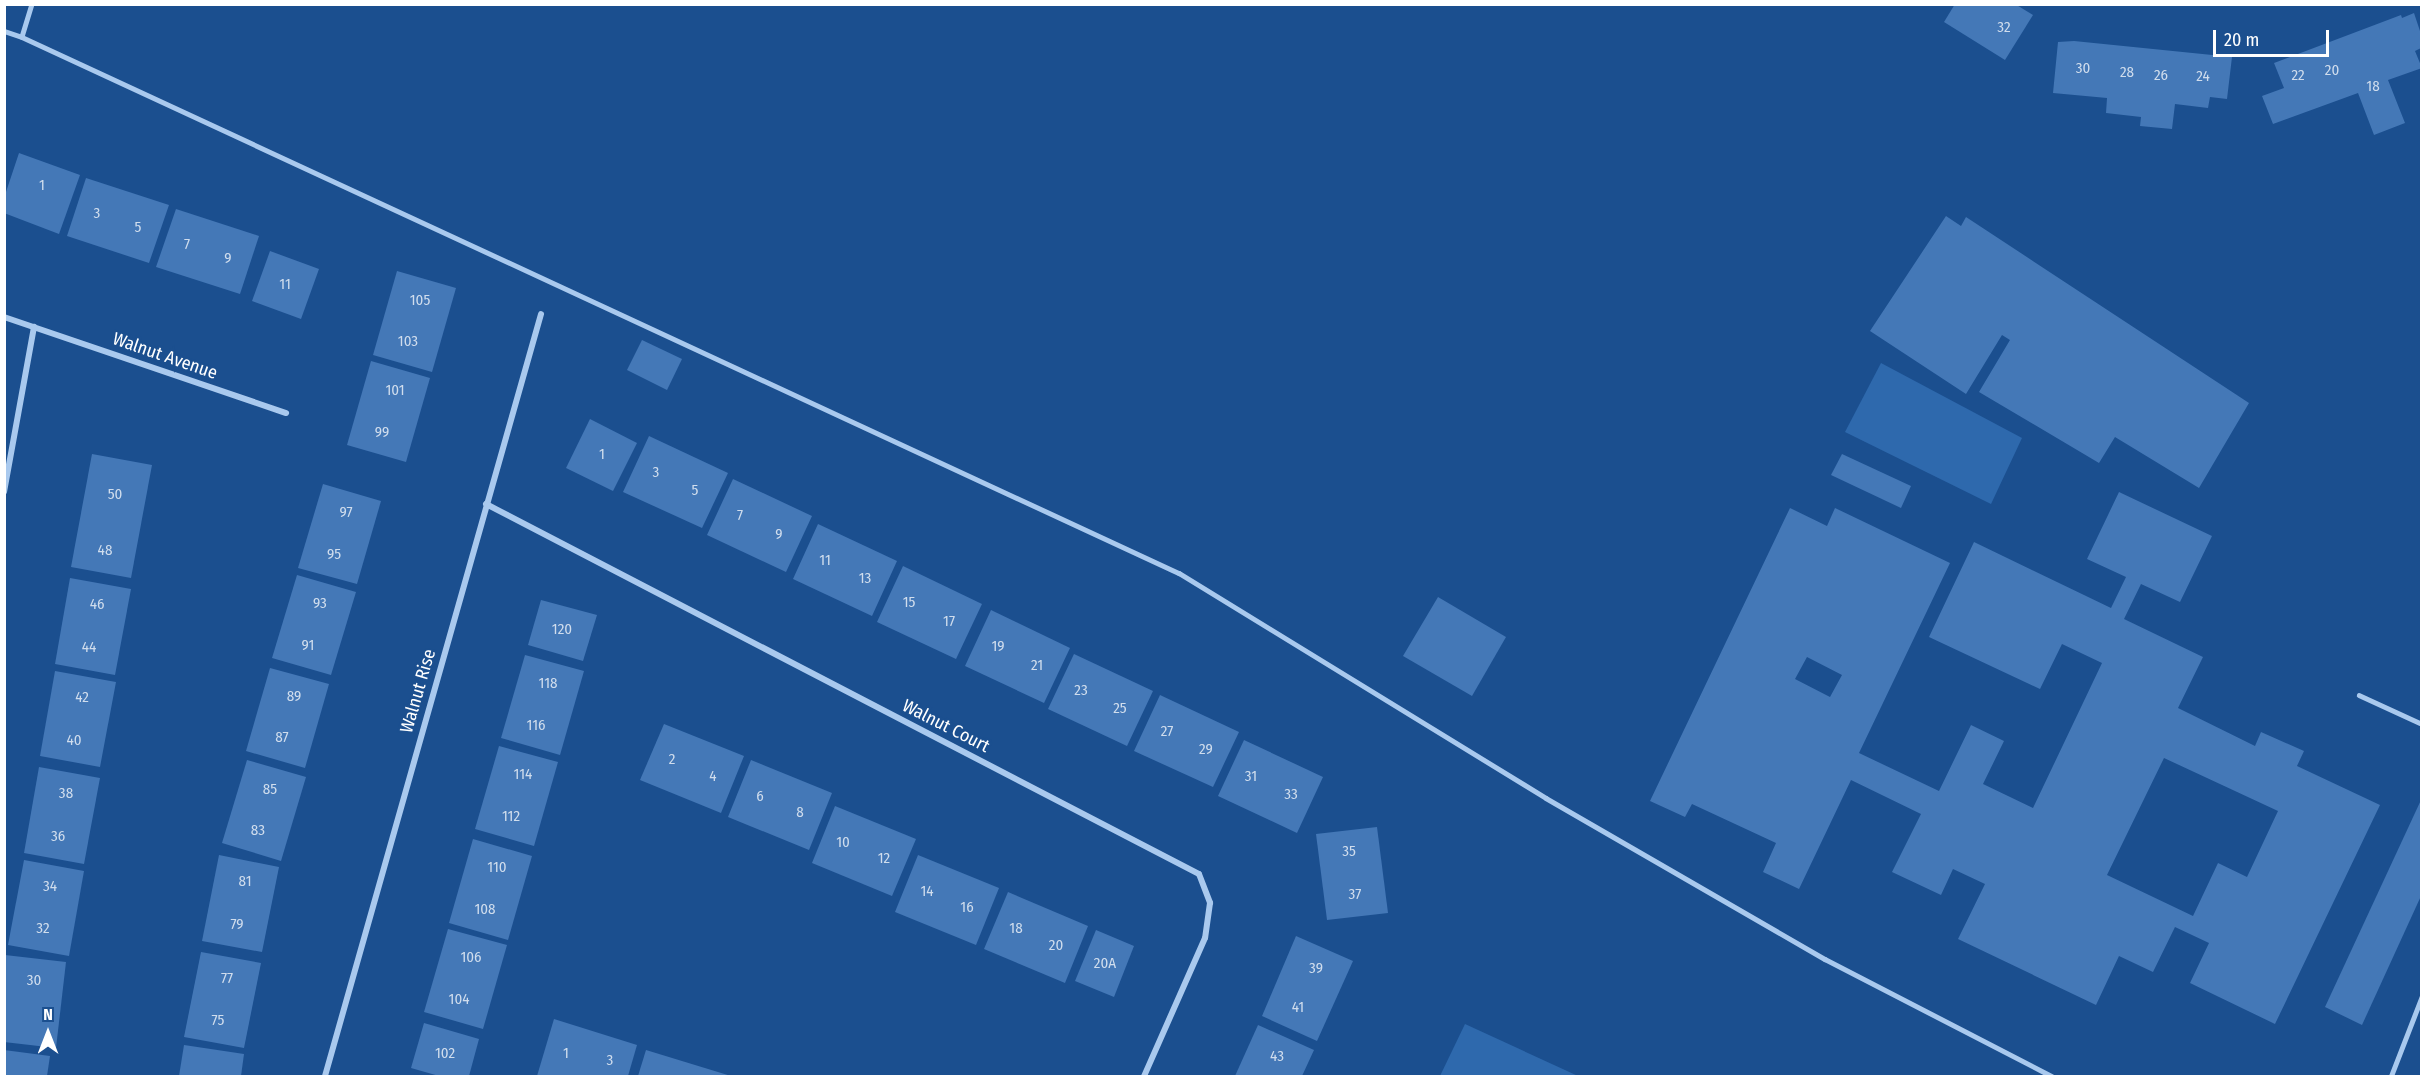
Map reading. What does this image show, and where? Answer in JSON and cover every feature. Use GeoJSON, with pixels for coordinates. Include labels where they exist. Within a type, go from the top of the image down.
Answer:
{"type":"FeatureCollection","features":[{"type":"Feature","properties":{"kind":"street","name":"Walnut Rise"},"geometry":{"type":"LineString","coordinates":[[325,1077],[541,314]]}},
{"type":"Feature","properties":{"kind":"street","name":"Walnut Avenue"},"geometry":{"type":"LineString","coordinates":[[4,317],[286,413]]}},
{"type":"Feature","properties":{"kind":"street"},"geometry":{"type":"LineString","coordinates":[[4,492],[33,327]]}},
{"type":"Feature","properties":{"kind":"street","name":"Walnut Court"},"geometry":{"type":"LineString","coordinates":[[486,504],[1199,874],[1210,903],[1205,938],[1144,1077]]}},
{"type":"Feature","properties":{"kind":"lane"},"geometry":{"type":"LineString","coordinates":[[22,37],[32,4]]}},
{"type":"Feature","properties":{"kind":"lane"},"geometry":{"type":"LineString","coordinates":[[4,31],[22,37],[1179,573],[1546,798],[1825,960],[2052,1077]]}},
{"type":"Feature","properties":{"kind":"lane"},"geometry":{"type":"LineString","coordinates":[[2359,695],[2421,724]]}},
{"type":"Feature","properties":{"kind":"lane"},"geometry":{"type":"LineString","coordinates":[[2391,1077],[2421,996]]}},
{"type":"Feature","properties":{"kind":"shaded area"},"geometry":{"type":"Polygon","coordinates":[[[1881,363],[2022,438],[1991,504],[1845,432],[1881,363]]]}},
{"type":"Feature","properties":{"kind":"shaded area"},"geometry":{"type":"Polygon","coordinates":[[[1465,1024],[1578,1076],[1440,1076],[1465,1024]]]}},
{"type":"Feature","properties":{"kind":"building"},"geometry":{"type":"Polygon","coordinates":[[[1955,4],[2015,4],[2033,15],[2005,60],[1944,22],[1955,4]]]}},
{"type":"Feature","properties":{"kind":"building"},"geometry":{"type":"Polygon","coordinates":[[[2414,13],[2421,34],[2421,48],[2415,51],[2422,68],[2388,80],[2405,123],[2374,135],[2358,93],[2273,124],[2262,96],[2284,88],[2274,63],[2401,15],[2402,18],[2414,13]]]}},
{"type":"Feature","properties":{"kind":"building"},"geometry":{"type":"Polygon","coordinates":[[[2074,41],[2232,57],[2227,99],[2210,97],[2208,108],[2175,104],[2172,129],[2140,126],[2141,117],[2106,113],[2107,98],[2053,93],[2058,42],[2074,41]]]}},
{"type":"Feature","properties":{"kind":"building"},"geometry":{"type":"Polygon","coordinates":[[[19,153],[80,175],[59,234],[4,213],[4,198],[19,153]]]}},
{"type":"Feature","properties":{"kind":"building"},"geometry":{"type":"Polygon","coordinates":[[[86,178],[169,205],[149,263],[67,236],[86,178]]]}},
{"type":"Feature","properties":{"kind":"building"},"geometry":{"type":"Polygon","coordinates":[[[176,209],[259,236],[240,294],[156,267],[176,209]]]}},
{"type":"Feature","properties":{"kind":"building"},"geometry":{"type":"Polygon","coordinates":[[[1946,216],[1961,226],[1966,217],[2249,403],[2199,488],[2115,437],[2099,463],[1979,392],[2010,340],[2002,335],[1966,394],[1870,331],[1946,216]]]}},
{"type":"Feature","properties":{"kind":"building"},"geometry":{"type":"Polygon","coordinates":[[[270,251],[319,269],[301,319],[252,301],[270,251]]]}},
{"type":"Feature","properties":{"kind":"building"},"geometry":{"type":"Polygon","coordinates":[[[397,271],[456,288],[432,372],[373,355],[397,271]]]}},
{"type":"Feature","properties":{"kind":"building"},"geometry":{"type":"Polygon","coordinates":[[[642,340],[682,359],[667,390],[627,370],[642,340]]]}},
{"type":"Feature","properties":{"kind":"building"},"geometry":{"type":"Polygon","coordinates":[[[371,361],[430,378],[406,462],[347,445],[371,361]]]}},
{"type":"Feature","properties":{"kind":"building"},"geometry":{"type":"Polygon","coordinates":[[[590,419],[637,443],[613,491],[566,468],[590,419]]]}},
{"type":"Feature","properties":{"kind":"building"},"geometry":{"type":"Polygon","coordinates":[[[649,436],[728,473],[702,528],[623,492],[649,436]]]}},
{"type":"Feature","properties":{"kind":"building"},"geometry":{"type":"Polygon","coordinates":[[[92,454],[152,465],[131,578],[71,567],[92,454]]]}},
{"type":"Feature","properties":{"kind":"building"},"geometry":{"type":"Polygon","coordinates":[[[1842,454],[1911,486],[1901,508],[1831,475],[1842,454]]]}},
{"type":"Feature","properties":{"kind":"building"},"geometry":{"type":"Polygon","coordinates":[[[733,479],[812,516],[786,572],[707,535],[733,479]]]}},
{"type":"Feature","properties":{"kind":"building"},"geometry":{"type":"Polygon","coordinates":[[[323,484],[381,501],[357,584],[298,568],[323,484]]]}},
{"type":"Feature","properties":{"kind":"building"},"geometry":{"type":"Polygon","coordinates":[[[2119,492],[2212,536],[2180,602],[2141,584],[2124,619],[2203,657],[2178,708],[2255,746],[2261,732],[2304,751],[2297,766],[2380,805],[2275,1024],[2190,983],[2209,943],[2175,927],[2153,972],[2119,956],[2096,1005],[1958,939],[1985,884],[1953,869],[1941,895],[1892,872],[1921,814],[1851,780],[1799,889],[1763,872],[1776,843],[1692,804],[1685,817],[1650,801],[1790,508],[1827,526],[1835,508],[1950,563],[1859,753],[1939,791],[1971,725],[2004,741],[1983,784],[2033,808],[2102,663],[2062,644],[2040,689],[1929,637],[1974,542],[2111,608],[2126,577],[2087,559],[2119,492]],[[1807,657],[1795,679],[1830,697],[1842,675],[1807,657]],[[2164,758],[2107,875],[2193,916],[2218,863],[2247,877],[2278,811],[2164,758]]]}},
{"type":"Feature","properties":{"kind":"building"},"geometry":{"type":"Polygon","coordinates":[[[818,524],[897,561],[872,616],[793,579],[818,524]]]}},
{"type":"Feature","properties":{"kind":"building"},"geometry":{"type":"Polygon","coordinates":[[[903,566],[982,604],[956,659],[877,622],[903,566]]]}},
{"type":"Feature","properties":{"kind":"building"},"geometry":{"type":"Polygon","coordinates":[[[297,575],[356,592],[331,675],[272,658],[297,575]]]}},
{"type":"Feature","properties":{"kind":"building"},"geometry":{"type":"Polygon","coordinates":[[[70,578],[131,589],[115,675],[55,664],[70,578]]]}},
{"type":"Feature","properties":{"kind":"building"},"geometry":{"type":"Polygon","coordinates":[[[1438,597],[1506,637],[1472,696],[1403,656],[1438,597]]]}},
{"type":"Feature","properties":{"kind":"building"},"geometry":{"type":"Polygon","coordinates":[[[541,600],[597,615],[583,661],[528,645],[541,600]]]}},
{"type":"Feature","properties":{"kind":"building"},"geometry":{"type":"Polygon","coordinates":[[[991,610],[1070,648],[1044,703],[965,666],[991,610]]]}},
{"type":"Feature","properties":{"kind":"building"},"geometry":{"type":"Polygon","coordinates":[[[1074,654],[1153,691],[1127,746],[1048,709],[1074,654]]]}},
{"type":"Feature","properties":{"kind":"building"},"geometry":{"type":"Polygon","coordinates":[[[525,655],[584,671],[560,755],[501,738],[525,655]]]}},
{"type":"Feature","properties":{"kind":"building"},"geometry":{"type":"Polygon","coordinates":[[[270,668],[329,684],[305,768],[246,751],[270,668]]]}},
{"type":"Feature","properties":{"kind":"building"},"geometry":{"type":"Polygon","coordinates":[[[55,671],[116,682],[100,767],[40,756],[55,671]]]}},
{"type":"Feature","properties":{"kind":"building"},"geometry":{"type":"Polygon","coordinates":[[[1160,695],[1239,732],[1213,787],[1134,751],[1160,695]]]}},
{"type":"Feature","properties":{"kind":"building"},"geometry":{"type":"Polygon","coordinates":[[[664,724],[744,756],[721,813],[640,780],[664,724]]]}},
{"type":"Feature","properties":{"kind":"building"},"geometry":{"type":"Polygon","coordinates":[[[1244,740],[1323,777],[1297,833],[1218,796],[1244,740]]]}},
{"type":"Feature","properties":{"kind":"building"},"geometry":{"type":"Polygon","coordinates":[[[499,746],[558,762],[534,846],[475,829],[499,746]]]}},
{"type":"Feature","properties":{"kind":"building"},"geometry":{"type":"Polygon","coordinates":[[[247,760],[306,777],[281,861],[222,843],[247,760]]]}},
{"type":"Feature","properties":{"kind":"building"},"geometry":{"type":"Polygon","coordinates":[[[751,760],[832,793],[809,850],[728,817],[751,760]]]}},
{"type":"Feature","properties":{"kind":"building"},"geometry":{"type":"Polygon","coordinates":[[[39,767],[100,778],[84,864],[24,853],[39,767]]]}},
{"type":"Feature","properties":{"kind":"building"},"geometry":{"type":"Polygon","coordinates":[[[2421,800],[2421,896],[2362,1025],[2325,1007],[2421,800]]]}},
{"type":"Feature","properties":{"kind":"building"},"geometry":{"type":"Polygon","coordinates":[[[835,806],[916,839],[892,896],[812,863],[835,806]]]}},
{"type":"Feature","properties":{"kind":"building"},"geometry":{"type":"Polygon","coordinates":[[[1377,827],[1388,913],[1327,920],[1316,834],[1377,827]]]}},
{"type":"Feature","properties":{"kind":"building"},"geometry":{"type":"Polygon","coordinates":[[[473,839],[532,856],[508,940],[449,923],[473,839]]]}},
{"type":"Feature","properties":{"kind":"building"},"geometry":{"type":"Polygon","coordinates":[[[219,855],[279,867],[262,952],[202,941],[219,855]]]}},
{"type":"Feature","properties":{"kind":"building"},"geometry":{"type":"Polygon","coordinates":[[[918,855],[999,888],[976,945],[895,912],[918,855]]]}},
{"type":"Feature","properties":{"kind":"building"},"geometry":{"type":"Polygon","coordinates":[[[24,860],[84,871],[69,956],[8,945],[24,860]]]}},
{"type":"Feature","properties":{"kind":"building"},"geometry":{"type":"Polygon","coordinates":[[[1008,892],[1088,926],[1065,983],[984,949],[1008,892]]]}},
{"type":"Feature","properties":{"kind":"building"},"geometry":{"type":"Polygon","coordinates":[[[448,929],[507,945],[483,1029],[424,1012],[448,929]]]}},
{"type":"Feature","properties":{"kind":"building"},"geometry":{"type":"Polygon","coordinates":[[[1096,930],[1134,946],[1114,997],[1075,981],[1096,930]]]}},
{"type":"Feature","properties":{"kind":"building"},"geometry":{"type":"Polygon","coordinates":[[[1296,936],[1353,961],[1317,1041],[1262,1016],[1296,936]]]}},
{"type":"Feature","properties":{"kind":"building"},"geometry":{"type":"Polygon","coordinates":[[[201,952],[261,963],[244,1048],[184,1037],[201,952]]]}},
{"type":"Feature","properties":{"kind":"building"},"geometry":{"type":"Polygon","coordinates":[[[5,955],[66,962],[56,1048],[4,1042],[5,955]]]}},
{"type":"Feature","properties":{"kind":"building"},"geometry":{"type":"Polygon","coordinates":[[[554,1019],[637,1045],[628,1076],[537,1076],[554,1019]]]}},
{"type":"Feature","properties":{"kind":"building"},"geometry":{"type":"Polygon","coordinates":[[[424,1023],[479,1039],[469,1076],[439,1076],[411,1068],[424,1023]]]}},
{"type":"Feature","properties":{"kind":"building"},"geometry":{"type":"Polygon","coordinates":[[[1258,1025],[1314,1050],[1302,1076],[1235,1076],[1258,1025]]]}},
{"type":"Feature","properties":{"kind":"building"},"geometry":{"type":"Polygon","coordinates":[[[184,1045],[244,1054],[241,1076],[179,1076],[184,1045]]]}},
{"type":"Feature","properties":{"kind":"building"},"geometry":{"type":"Polygon","coordinates":[[[4,1050],[50,1056],[47,1076],[4,1076],[4,1050]]]}},
{"type":"Feature","properties":{"kind":"building"},"geometry":{"type":"Polygon","coordinates":[[[646,1050],[731,1076],[638,1076],[646,1050]]]}}]}
